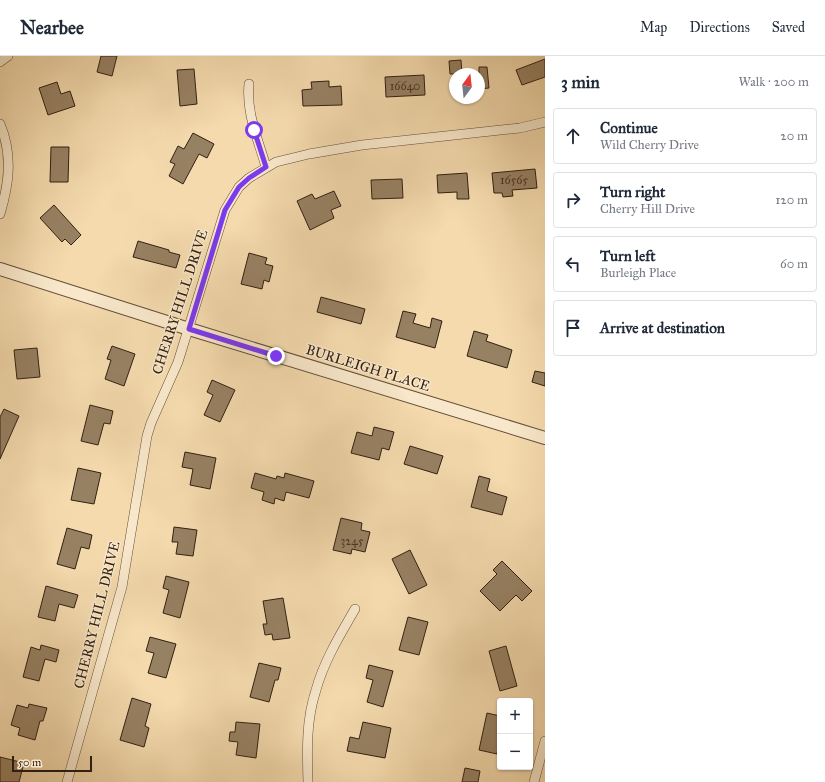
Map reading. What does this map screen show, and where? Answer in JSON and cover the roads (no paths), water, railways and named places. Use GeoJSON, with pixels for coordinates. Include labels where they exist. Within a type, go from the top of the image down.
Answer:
{"type":"FeatureCollection","features":[{"type":"Feature","properties":{"kind":"street"},"geometry":{"type":"LineString","coordinates":[[0,62],[8,56]]}},
{"type":"Feature","properties":{"kind":"street"},"geometry":{"type":"LineString","coordinates":[[250,84],[248,97],[252,122],[266,167]]}},
{"type":"Feature","properties":{"kind":"street","name":"CHERRY HILL DRIVE"},"geometry":{"type":"LineString","coordinates":[[67,782],[122,588],[147,436],[151,423],[178,362],[225,210],[239,187],[249,178],[276,162],[309,154],[362,145],[474,134],[545,122]]}},
{"type":"Feature","properties":{"kind":"street"},"geometry":{"type":"LineString","coordinates":[[0,124],[8,153],[9,174],[6,194],[0,214]]}},
{"type":"Feature","properties":{"kind":"street","name":"BURLEIGH PLACE"},"geometry":{"type":"LineString","coordinates":[[0,269],[189,329],[545,438]]}},
{"type":"Feature","properties":{"kind":"street"},"geometry":{"type":"LineString","coordinates":[[308,782],[307,736],[315,691],[338,640],[355,609]]}},
{"type":"Feature","properties":{"kind":"street"},"geometry":{"type":"LineString","coordinates":[[534,782],[545,741]]}}]}
